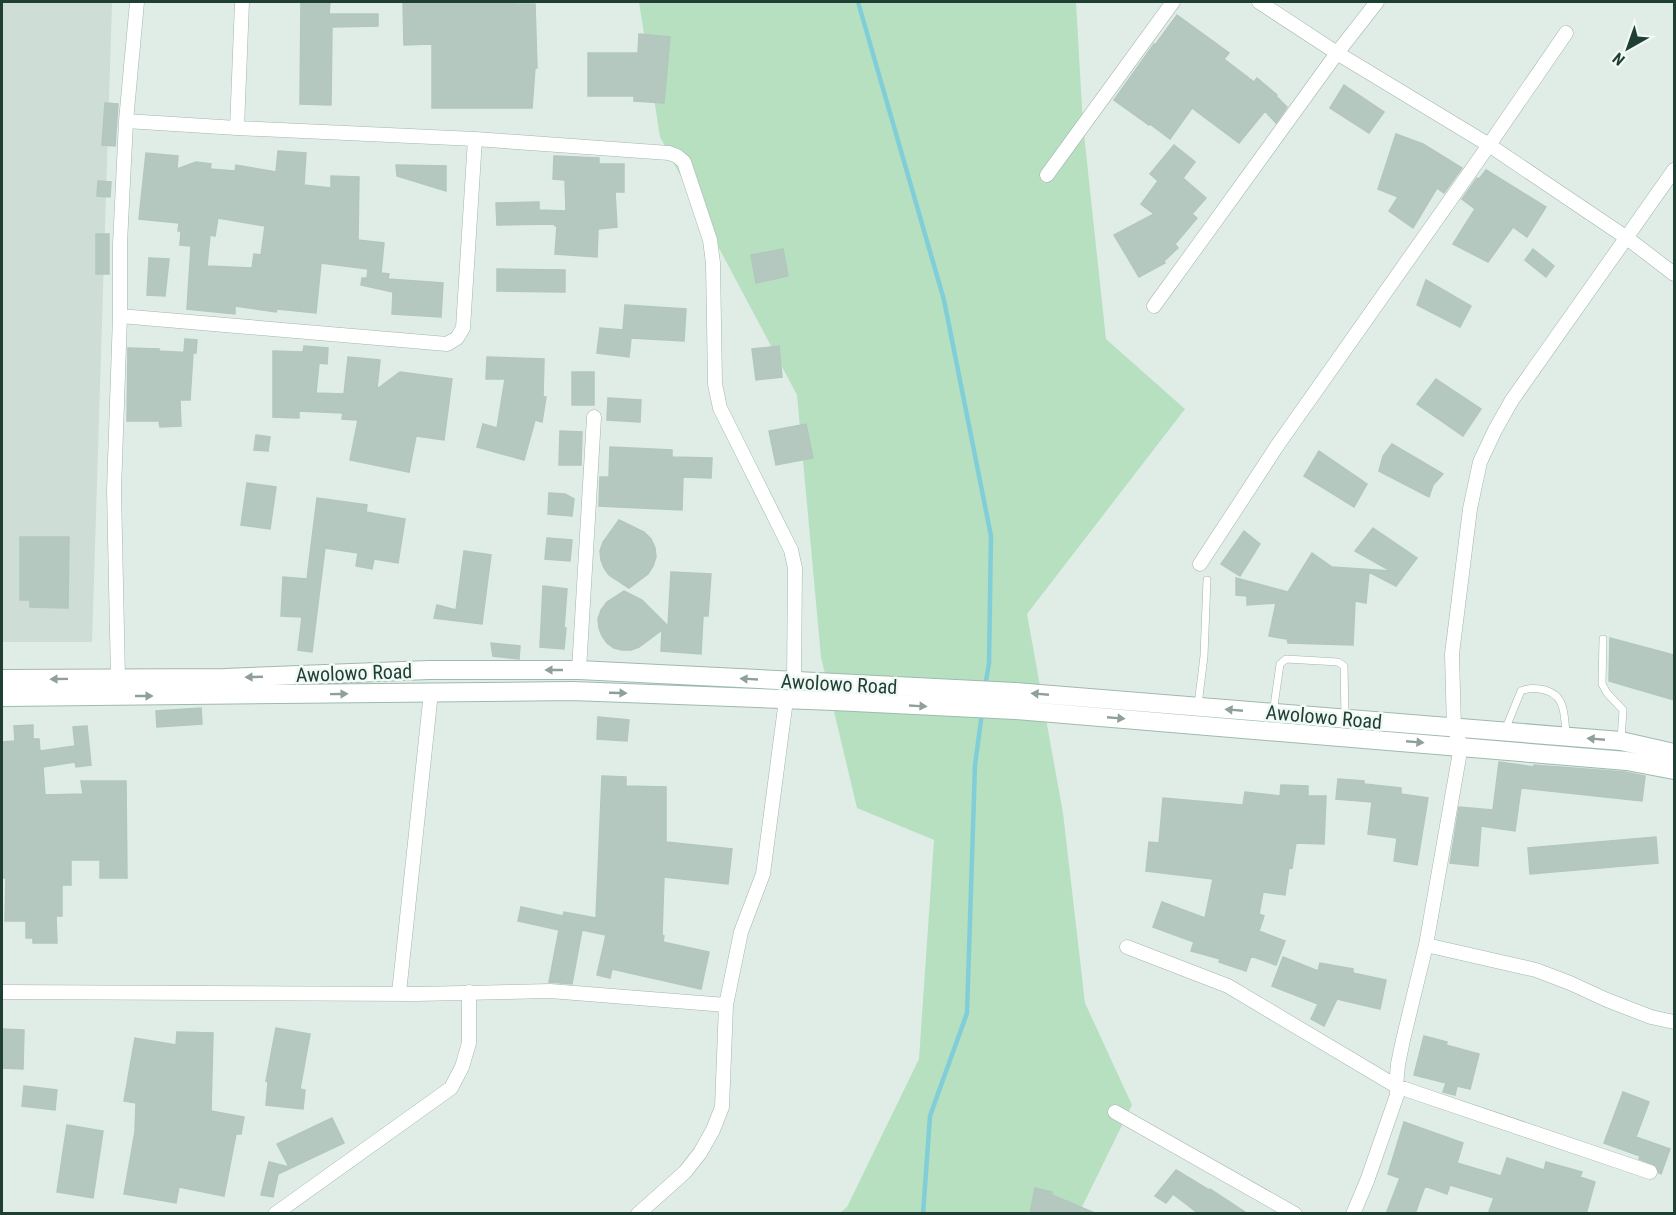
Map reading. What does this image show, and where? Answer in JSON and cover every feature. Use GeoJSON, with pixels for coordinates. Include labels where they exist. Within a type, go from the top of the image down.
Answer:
{"type":"FeatureCollection","features":[{"type":"Feature","properties":{"kind":"main road","name":"Awolowo Road"},"geometry":{"type":"LineString","coordinates":[[2,679],[225,678],[429,670],[579,669],[794,681],[954,699]]}},
{"type":"Feature","properties":{"kind":"main road","name":"Awolowo Road"},"geometry":{"type":"LineString","coordinates":[[2,697],[572,692],[786,700],[954,699],[1198,707],[1274,722],[1345,719],[1621,741],[1674,753]]}},
{"type":"Feature","properties":{"kind":"main road","name":"Awolowo Road"},"geometry":{"type":"LineString","coordinates":[[1015,701],[1274,722],[1461,746],[1627,761],[1674,770]]}},
{"type":"Feature","properties":{"kind":"street"},"geometry":{"type":"LineString","coordinates":[[118,678],[114,490],[120,244],[126,121],[137,2]]}},
{"type":"Feature","properties":{"kind":"street"},"geometry":{"type":"LineString","coordinates":[[237,128],[242,2]]}},
{"type":"Feature","properties":{"kind":"street"},"geometry":{"type":"LineString","coordinates":[[1047,175],[1173,2]]}},
{"type":"Feature","properties":{"kind":"street"},"geometry":{"type":"LineString","coordinates":[[1259,2],[1337,53],[1489,146],[1627,238],[1674,274]]}},
{"type":"Feature","properties":{"kind":"street"},"geometry":{"type":"LineString","coordinates":[[1154,306],[1337,53],[1377,2]]}},
{"type":"Feature","properties":{"kind":"street"},"geometry":{"type":"LineString","coordinates":[[1200,564],[1277,446],[1566,33]]}},
{"type":"Feature","properties":{"kind":"street"},"geometry":{"type":"LineString","coordinates":[[126,121],[475,139],[669,153],[677,156],[684,162],[710,240],[713,263],[715,384],[720,408],[791,550],[795,568],[794,681]]}},
{"type":"Feature","properties":{"kind":"street"},"geometry":{"type":"LineString","coordinates":[[120,316],[447,344],[458,338],[463,328],[475,139]]}},
{"type":"Feature","properties":{"kind":"street"},"geometry":{"type":"LineString","coordinates":[[1353,1214],[1397,1095],[1396,1086],[1403,1040],[1426,945],[1461,746],[1454,728],[1452,654],[1470,509],[1480,462],[1512,400],[1674,170]]}},
{"type":"Feature","properties":{"kind":"street"},"geometry":{"type":"LineString","coordinates":[[579,669],[594,417]]}},
{"type":"Feature","properties":{"kind":"street"},"geometry":{"type":"LineString","coordinates":[[399,993],[431,692]]}},
{"type":"Feature","properties":{"kind":"street"},"geometry":{"type":"LineString","coordinates":[[638,1214],[685,1172],[700,1153],[714,1130],[722,1107],[726,1005],[741,932],[763,874],[786,700]]}},
{"type":"Feature","properties":{"kind":"street"},"geometry":{"type":"LineString","coordinates":[[1426,945],[1536,970],[1652,1017],[1674,1022]]}},
{"type":"Feature","properties":{"kind":"street"},"geometry":{"type":"LineString","coordinates":[[1127,947],[1228,986],[1396,1086],[1650,1172]]}},
{"type":"Feature","properties":{"kind":"street"},"geometry":{"type":"LineString","coordinates":[[2,992],[550,991],[726,1005]]}},
{"type":"Feature","properties":{"kind":"street"},"geometry":{"type":"LineString","coordinates":[[276,1214],[451,1089],[462,1067],[469,1043],[469,992]]}},
{"type":"Feature","properties":{"kind":"street"},"geometry":{"type":"LineString","coordinates":[[1116,1112],[1295,1214]]}},
{"type":"Feature","properties":{"kind":"lane"},"geometry":{"type":"LineString","coordinates":[[1198,707],[1204,656],[1207,580]]}},
{"type":"Feature","properties":{"kind":"lane"},"geometry":{"type":"LineString","coordinates":[[1603,639],[1602,684],[1623,710],[1621,741]]}},
{"type":"Feature","properties":{"kind":"lane"},"geometry":{"type":"LineString","coordinates":[[1274,722],[1280,664],[1286,659],[1338,662],[1344,666],[1345,719]]}},
{"type":"Feature","properties":{"kind":"lane"},"geometry":{"type":"LineString","coordinates":[[1504,732],[1521,691],[1526,688],[1541,689],[1554,693],[1564,708],[1566,737]]}},
{"type":"Feature","properties":{"kind":"shaded area"},"geometry":{"type":"Polygon","coordinates":[[[2,2],[112,2],[92,642],[2,642],[2,2]]]}},
{"type":"Feature","properties":{"kind":"green space"},"geometry":{"type":"Polygon","coordinates":[[[639,2],[1076,2],[1083,125],[1106,339],[1185,409],[1027,614],[1063,813],[1085,1003],[1132,1105],[1079,1213],[840,1213],[847,1207],[919,1059],[934,840],[857,808],[821,657],[797,395],[660,137],[639,2]]]}},
{"type":"Feature","properties":{"kind":"building"},"geometry":{"type":"Polygon","coordinates":[[[301,2],[330,2],[329,14],[378,14],[378,26],[332,27],[331,105],[300,104],[301,2]]]}},
{"type":"Feature","properties":{"kind":"building"},"geometry":{"type":"Polygon","coordinates":[[[403,2],[535,4],[537,68],[535,68],[532,108],[432,108],[432,44],[404,45],[403,2]]]}},
{"type":"Feature","properties":{"kind":"building"},"geometry":{"type":"Polygon","coordinates":[[[1177,15],[1229,53],[1224,59],[1254,82],[1257,78],[1277,95],[1287,107],[1276,123],[1265,111],[1239,143],[1192,108],[1170,139],[1114,100],[1177,15]]]}},
{"type":"Feature","properties":{"kind":"building"},"geometry":{"type":"Polygon","coordinates":[[[639,34],[670,37],[664,103],[634,101],[634,96],[588,96],[588,53],[638,53],[639,34]]]}},
{"type":"Feature","properties":{"kind":"building"},"geometry":{"type":"Polygon","coordinates":[[[1344,85],[1384,112],[1369,133],[1330,108],[1344,85]]]}},
{"type":"Feature","properties":{"kind":"building"},"geometry":{"type":"Polygon","coordinates":[[[105,103],[118,104],[115,146],[102,145],[105,103]]]}},
{"type":"Feature","properties":{"kind":"building"},"geometry":{"type":"Polygon","coordinates":[[[1396,134],[1423,144],[1462,168],[1444,193],[1437,188],[1413,228],[1389,211],[1398,197],[1378,189],[1396,134]]]}},
{"type":"Feature","properties":{"kind":"building"},"geometry":{"type":"Polygon","coordinates":[[[1174,145],[1195,162],[1183,178],[1206,198],[1192,214],[1197,218],[1175,244],[1178,248],[1164,261],[1165,263],[1139,277],[1114,235],[1154,214],[1141,204],[1158,181],[1150,174],[1174,145]]]}},
{"type":"Feature","properties":{"kind":"building"},"geometry":{"type":"Polygon","coordinates":[[[278,151],[306,153],[304,185],[331,188],[331,176],[359,177],[358,240],[384,243],[381,273],[389,274],[388,279],[443,283],[441,317],[392,314],[393,292],[361,285],[362,278],[367,278],[368,269],[321,263],[316,313],[277,309],[276,312],[235,306],[235,314],[187,309],[191,246],[180,245],[179,223],[139,219],[146,153],[178,156],[177,169],[196,162],[211,164],[210,169],[235,171],[236,165],[276,172],[278,151]],[[218,218],[215,236],[210,235],[207,266],[252,268],[254,254],[261,255],[265,226],[218,218]]]}},
{"type":"Feature","properties":{"kind":"building"},"geometry":{"type":"Polygon","coordinates":[[[554,156],[599,158],[599,164],[624,164],[624,192],[615,192],[617,227],[598,229],[597,257],[555,254],[557,226],[555,224],[497,225],[496,203],[539,202],[539,210],[566,211],[565,180],[553,179],[554,156]]]}},
{"type":"Feature","properties":{"kind":"building"},"geometry":{"type":"Polygon","coordinates":[[[396,165],[446,166],[446,191],[397,176],[396,165]]]}},
{"type":"Feature","properties":{"kind":"building"},"geometry":{"type":"Polygon","coordinates":[[[1486,170],[1546,207],[1527,237],[1513,227],[1488,262],[1453,244],[1475,209],[1462,199],[1477,178],[1479,179],[1486,170]]]}},
{"type":"Feature","properties":{"kind":"building"},"geometry":{"type":"Polygon","coordinates":[[[98,181],[111,182],[110,197],[97,196],[98,181]]]}},
{"type":"Feature","properties":{"kind":"building"},"geometry":{"type":"Polygon","coordinates":[[[96,234],[109,234],[109,274],[96,274],[96,234]]]}},
{"type":"Feature","properties":{"kind":"building"},"geometry":{"type":"Polygon","coordinates":[[[783,249],[788,276],[756,283],[751,255],[783,249]]]}},
{"type":"Feature","properties":{"kind":"building"},"geometry":{"type":"Polygon","coordinates":[[[1533,249],[1554,266],[1546,277],[1525,260],[1533,249]]]}},
{"type":"Feature","properties":{"kind":"building"},"geometry":{"type":"Polygon","coordinates":[[[149,258],[169,259],[165,296],[147,295],[149,258]]]}},
{"type":"Feature","properties":{"kind":"building"},"geometry":{"type":"Polygon","coordinates":[[[497,269],[565,270],[565,292],[497,291],[497,269]]]}},
{"type":"Feature","properties":{"kind":"building"},"geometry":{"type":"Polygon","coordinates":[[[1426,280],[1471,306],[1460,327],[1417,305],[1426,280]]]}},
{"type":"Feature","properties":{"kind":"building"},"geometry":{"type":"Polygon","coordinates":[[[625,305],[686,309],[684,341],[631,338],[629,357],[597,353],[600,328],[623,330],[625,305]]]}},
{"type":"Feature","properties":{"kind":"building"},"geometry":{"type":"Polygon","coordinates":[[[185,339],[197,340],[196,353],[184,352],[185,339]]]}},
{"type":"Feature","properties":{"kind":"building"},"geometry":{"type":"Polygon","coordinates":[[[304,346],[328,348],[327,364],[319,363],[316,393],[344,394],[348,357],[380,360],[377,389],[400,372],[452,379],[444,440],[416,436],[409,472],[350,460],[358,420],[342,419],[343,413],[299,411],[299,418],[273,417],[273,351],[303,352],[304,346]]]}},
{"type":"Feature","properties":{"kind":"building"},"geometry":{"type":"Polygon","coordinates":[[[779,346],[782,377],[756,380],[752,349],[779,346]]]}},
{"type":"Feature","properties":{"kind":"building"},"geometry":{"type":"Polygon","coordinates":[[[128,348],[193,353],[190,400],[180,400],[181,426],[160,427],[159,421],[127,421],[128,348]]]}},
{"type":"Feature","properties":{"kind":"building"},"geometry":{"type":"Polygon","coordinates":[[[487,357],[544,359],[543,397],[546,397],[542,422],[535,420],[524,460],[477,447],[483,424],[497,428],[505,379],[486,379],[487,357]]]}},
{"type":"Feature","properties":{"kind":"building"},"geometry":{"type":"Polygon","coordinates":[[[572,372],[594,372],[594,405],[572,405],[572,372]]]}},
{"type":"Feature","properties":{"kind":"building"},"geometry":{"type":"Polygon","coordinates":[[[1436,379],[1481,409],[1463,436],[1417,404],[1436,379]]]}},
{"type":"Feature","properties":{"kind":"building"},"geometry":{"type":"Polygon","coordinates":[[[608,398],[641,400],[640,422],[607,420],[608,398]]]}},
{"type":"Feature","properties":{"kind":"building"},"geometry":{"type":"Polygon","coordinates":[[[806,424],[813,458],[776,465],[769,431],[806,424]]]}},
{"type":"Feature","properties":{"kind":"building"},"geometry":{"type":"Polygon","coordinates":[[[560,431],[582,432],[581,465],[559,465],[560,431]]]}},
{"type":"Feature","properties":{"kind":"building"},"geometry":{"type":"Polygon","coordinates":[[[256,435],[270,437],[268,451],[254,450],[256,435]]]}},
{"type":"Feature","properties":{"kind":"building"},"geometry":{"type":"Polygon","coordinates":[[[1392,444],[1443,474],[1433,485],[1429,497],[1379,471],[1383,456],[1392,444]]]}},
{"type":"Feature","properties":{"kind":"building"},"geometry":{"type":"Polygon","coordinates":[[[610,447],[672,450],[672,457],[712,458],[711,478],[683,477],[682,510],[599,506],[600,477],[609,477],[610,447]]]}},
{"type":"Feature","properties":{"kind":"building"},"geometry":{"type":"Polygon","coordinates":[[[1319,451],[1367,484],[1354,507],[1304,476],[1319,451]]]}},
{"type":"Feature","properties":{"kind":"building"},"geometry":{"type":"Polygon","coordinates":[[[247,483],[276,487],[270,529],[241,525],[247,483]]]}},
{"type":"Feature","properties":{"kind":"building"},"geometry":{"type":"Polygon","coordinates":[[[549,493],[565,494],[574,499],[572,516],[548,514],[549,493]]]}},
{"type":"Feature","properties":{"kind":"building"},"geometry":{"type":"Polygon","coordinates":[[[317,498],[367,505],[366,512],[405,519],[398,563],[374,559],[372,569],[356,566],[358,553],[325,548],[312,652],[298,650],[302,617],[281,616],[283,577],[307,579],[317,498]]]}},
{"type":"Feature","properties":{"kind":"building"},"geometry":{"type":"Polygon","coordinates":[[[619,520],[644,532],[651,539],[655,548],[656,557],[648,574],[629,588],[609,575],[601,560],[600,551],[603,542],[619,520]]]}},
{"type":"Feature","properties":{"kind":"building"},"geometry":{"type":"Polygon","coordinates":[[[1373,528],[1417,558],[1396,586],[1369,572],[1366,603],[1355,601],[1353,645],[1288,643],[1287,639],[1269,636],[1276,603],[1247,605],[1247,596],[1236,595],[1236,578],[1288,592],[1312,553],[1332,567],[1391,571],[1355,551],[1373,528]]]}},
{"type":"Feature","properties":{"kind":"building"},"geometry":{"type":"Polygon","coordinates":[[[1244,531],[1260,544],[1240,576],[1221,564],[1244,531]]]}},
{"type":"Feature","properties":{"kind":"building"},"geometry":{"type":"Polygon","coordinates":[[[20,537],[69,537],[68,608],[30,607],[30,600],[20,600],[20,537]]]}},
{"type":"Feature","properties":{"kind":"building"},"geometry":{"type":"Polygon","coordinates":[[[547,538],[572,540],[570,561],[545,559],[547,538]]]}},
{"type":"Feature","properties":{"kind":"building"},"geometry":{"type":"Polygon","coordinates":[[[464,551],[491,555],[482,624],[434,618],[437,605],[456,610],[464,551]]]}},
{"type":"Feature","properties":{"kind":"building"},"geometry":{"type":"Polygon","coordinates":[[[671,572],[711,574],[708,616],[703,616],[701,654],[661,651],[662,630],[639,647],[631,650],[614,648],[607,643],[599,628],[598,619],[607,602],[624,591],[642,600],[668,626],[671,572]]]}},
{"type":"Feature","properties":{"kind":"building"},"geometry":{"type":"Polygon","coordinates":[[[543,586],[567,589],[564,649],[540,647],[543,586]]]}},
{"type":"Feature","properties":{"kind":"building"},"geometry":{"type":"Polygon","coordinates":[[[1610,638],[1674,655],[1674,700],[1609,681],[1610,638]]]}},
{"type":"Feature","properties":{"kind":"building"},"geometry":{"type":"Polygon","coordinates":[[[491,643],[520,646],[519,659],[493,656],[491,643]]]}},
{"type":"Feature","properties":{"kind":"building"},"geometry":{"type":"Polygon","coordinates":[[[201,708],[202,724],[157,727],[156,711],[201,708]]]}},
{"type":"Feature","properties":{"kind":"building"},"geometry":{"type":"Polygon","coordinates":[[[598,717],[629,720],[627,741],[597,739],[598,717]]]}},
{"type":"Feature","properties":{"kind":"building"},"geometry":{"type":"Polygon","coordinates":[[[33,725],[33,739],[39,739],[40,751],[75,746],[73,727],[87,726],[91,765],[76,767],[75,762],[43,767],[45,795],[83,794],[81,781],[126,781],[127,878],[100,878],[100,860],[71,860],[71,885],[62,885],[62,916],[56,916],[57,943],[33,943],[33,938],[26,938],[26,921],[5,921],[6,878],[2,878],[2,742],[15,741],[14,726],[33,725]]]}},
{"type":"Feature","properties":{"kind":"building"},"geometry":{"type":"Polygon","coordinates":[[[1499,762],[1534,767],[1534,765],[1625,772],[1645,776],[1642,801],[1521,788],[1515,831],[1481,826],[1478,866],[1450,863],[1459,807],[1493,810],[1499,762]]]}},
{"type":"Feature","properties":{"kind":"building"},"geometry":{"type":"Polygon","coordinates":[[[602,776],[626,777],[626,786],[666,787],[666,842],[732,849],[728,884],[664,877],[663,942],[709,952],[701,989],[612,969],[610,978],[597,975],[606,935],[582,930],[572,984],[549,982],[559,930],[518,921],[521,907],[563,916],[564,912],[596,918],[602,776]]]}},
{"type":"Feature","properties":{"kind":"building"},"geometry":{"type":"Polygon","coordinates":[[[1338,779],[1401,788],[1401,794],[1428,798],[1417,865],[1394,861],[1397,838],[1368,834],[1372,802],[1336,799],[1338,779]]]}},
{"type":"Feature","properties":{"kind":"building"},"geometry":{"type":"Polygon","coordinates":[[[1281,785],[1308,786],[1308,796],[1326,796],[1324,844],[1296,843],[1292,868],[1289,867],[1285,895],[1263,892],[1259,914],[1264,916],[1259,931],[1285,941],[1276,965],[1251,956],[1246,971],[1219,962],[1220,959],[1191,951],[1194,942],[1153,927],[1162,902],[1205,918],[1213,879],[1146,871],[1149,842],[1159,843],[1163,798],[1243,805],[1245,792],[1280,796],[1281,785]]]}},
{"type":"Feature","properties":{"kind":"building"},"geometry":{"type":"Polygon","coordinates":[[[1656,837],[1658,863],[1530,874],[1528,848],[1656,837]]]}},
{"type":"Feature","properties":{"kind":"building"},"geometry":{"type":"Polygon","coordinates":[[[1283,957],[1318,971],[1320,963],[1353,969],[1353,973],[1386,980],[1380,1009],[1337,999],[1324,1026],[1311,1019],[1318,1004],[1272,986],[1283,957]]]}},
{"type":"Feature","properties":{"kind":"building"},"geometry":{"type":"Polygon","coordinates":[[[276,1028],[310,1034],[300,1089],[305,1090],[303,1109],[266,1105],[268,1082],[266,1081],[276,1028]]]}},
{"type":"Feature","properties":{"kind":"building"},"geometry":{"type":"Polygon","coordinates":[[[2,1029],[24,1030],[23,1069],[2,1068],[2,1029]]]}},
{"type":"Feature","properties":{"kind":"building"},"geometry":{"type":"Polygon","coordinates":[[[177,1032],[213,1033],[211,1111],[244,1117],[241,1134],[236,1134],[224,1196],[179,1187],[176,1203],[124,1194],[135,1132],[136,1103],[124,1101],[135,1038],[176,1045],[177,1032]]]}},
{"type":"Feature","properties":{"kind":"building"},"geometry":{"type":"Polygon","coordinates":[[[1424,1036],[1479,1054],[1470,1089],[1457,1086],[1455,1095],[1443,1092],[1446,1083],[1414,1075],[1424,1036]]]}},
{"type":"Feature","properties":{"kind":"building"},"geometry":{"type":"Polygon","coordinates":[[[24,1086],[57,1090],[55,1110],[22,1106],[24,1086]]]}},
{"type":"Feature","properties":{"kind":"building"},"geometry":{"type":"Polygon","coordinates":[[[1623,1092],[1649,1102],[1636,1137],[1670,1149],[1661,1174],[1656,1166],[1639,1159],[1640,1156],[1604,1143],[1623,1092]]]}},
{"type":"Feature","properties":{"kind":"building"},"geometry":{"type":"Polygon","coordinates":[[[332,1118],[344,1143],[278,1174],[273,1197],[261,1195],[269,1162],[289,1167],[277,1144],[332,1118]]]}},
{"type":"Feature","properties":{"kind":"building"},"geometry":{"type":"Polygon","coordinates":[[[1404,1122],[1463,1143],[1457,1163],[1501,1176],[1507,1158],[1544,1170],[1546,1162],[1582,1172],[1580,1177],[1595,1182],[1586,1214],[1498,1214],[1489,1211],[1494,1198],[1450,1185],[1447,1194],[1425,1186],[1415,1214],[1386,1214],[1400,1178],[1388,1174],[1404,1122]]]}},
{"type":"Feature","properties":{"kind":"building"},"geometry":{"type":"Polygon","coordinates":[[[67,1125],[103,1131],[93,1198],[57,1192],[67,1125]]]}},
{"type":"Feature","properties":{"kind":"building"},"geometry":{"type":"Polygon","coordinates":[[[1176,1170],[1248,1214],[1199,1214],[1173,1194],[1166,1203],[1155,1196],[1176,1170]]]}},
{"type":"Feature","properties":{"kind":"building"},"geometry":{"type":"Polygon","coordinates":[[[1035,1188],[1052,1192],[1052,1195],[1097,1214],[1030,1214],[1035,1188]]]}},
{"type":"Feature","properties":{"kind":"waterway"},"geometry":{"type":"LineString","coordinates":[[858,2],[944,300],[991,536],[989,663],[985,687]]}},
{"type":"Feature","properties":{"kind":"waterway"},"geometry":{"type":"LineString","coordinates":[[923,1214],[930,1116],[967,1013],[975,765],[982,713]]}}]}
